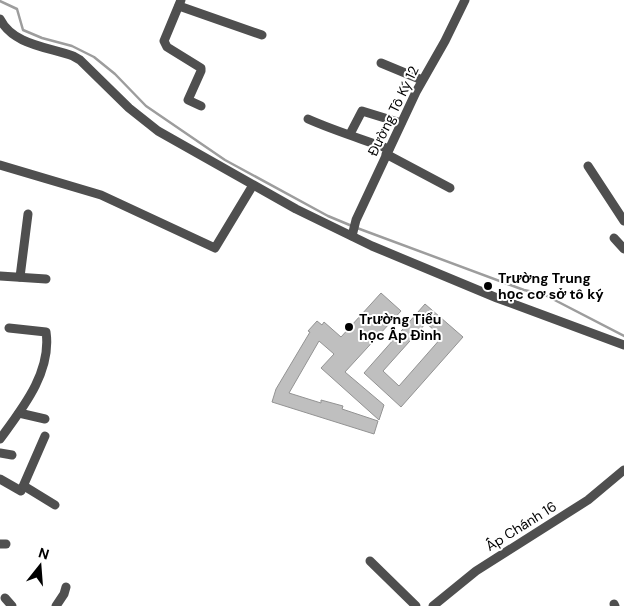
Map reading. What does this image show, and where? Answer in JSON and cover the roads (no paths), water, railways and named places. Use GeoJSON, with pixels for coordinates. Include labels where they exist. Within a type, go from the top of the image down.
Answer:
{"type":"FeatureCollection","features":[{"type":"Feature","properties":{"kind":"street","name":"Đường Tô Ký 12"},"geometry":{"type":"LineString","coordinates":[[353,234],[356,220],[401,123],[465,0]]}},
{"type":"Feature","properties":{"kind":"street"},"geometry":{"type":"LineString","coordinates":[[201,106],[188,100],[201,68],[167,47],[164,41],[180,3],[262,36]]}},
{"type":"Feature","properties":{"kind":"street"},"geometry":{"type":"LineString","coordinates":[[0,19],[4,26],[18,39],[73,56],[80,60],[130,108],[158,131],[296,209],[353,234],[372,246],[498,298],[624,345]]}},
{"type":"Feature","properties":{"kind":"street"},"geometry":{"type":"LineString","coordinates":[[381,63],[422,80]]}},
{"type":"Feature","properties":{"kind":"street"},"geometry":{"type":"LineString","coordinates":[[350,134],[362,111],[401,123]]}},
{"type":"Feature","properties":{"kind":"street"},"geometry":{"type":"LineString","coordinates":[[308,119],[333,130],[350,134],[388,151],[450,188]]}},
{"type":"Feature","properties":{"kind":"street"},"geometry":{"type":"LineString","coordinates":[[0,166],[102,195],[215,248],[253,185]]}},
{"type":"Feature","properties":{"kind":"street"},"geometry":{"type":"LineString","coordinates":[[588,166],[624,221]]}},
{"type":"Feature","properties":{"kind":"street"},"geometry":{"type":"LineString","coordinates":[[20,278],[28,214]]}},
{"type":"Feature","properties":{"kind":"street"},"geometry":{"type":"LineString","coordinates":[[614,238],[624,249]]}},
{"type":"Feature","properties":{"kind":"street"},"geometry":{"type":"LineString","coordinates":[[0,276],[46,280]]}},
{"type":"Feature","properties":{"kind":"street"},"geometry":{"type":"LineString","coordinates":[[0,439],[35,389],[44,359],[47,340],[46,332],[9,328]]}},
{"type":"Feature","properties":{"kind":"street"},"geometry":{"type":"LineString","coordinates":[[19,413],[44,420]]}},
{"type":"Feature","properties":{"kind":"street"},"geometry":{"type":"LineString","coordinates":[[0,479],[21,490],[45,436]]}},
{"type":"Feature","properties":{"kind":"street"},"geometry":{"type":"LineString","coordinates":[[0,453],[12,455]]}},
{"type":"Feature","properties":{"kind":"street","name":"Ấp Chánh 16"},"geometry":{"type":"LineString","coordinates":[[433,606],[476,571],[588,500],[624,470]]}},
{"type":"Feature","properties":{"kind":"street"},"geometry":{"type":"LineString","coordinates":[[24,486],[55,504]]}},
{"type":"Feature","properties":{"kind":"street"},"geometry":{"type":"LineString","coordinates":[[370,562],[416,606]]}},
{"type":"Feature","properties":{"kind":"street"},"geometry":{"type":"LineString","coordinates":[[56,606],[66,588]]}},
{"type":"Feature","properties":{"kind":"street"},"geometry":{"type":"LineString","coordinates":[[4,598],[12,606]]}},
{"type":"Feature","properties":{"kind":"waterway"},"geometry":{"type":"LineString","coordinates":[[0,1],[17,9],[23,30],[42,38],[72,46],[94,57],[115,74],[146,106],[225,160],[328,216],[352,226]]}},
{"type":"Feature","properties":{"kind":"waterway"},"geometry":{"type":"LineString","coordinates":[[357,228],[524,290],[543,294],[624,336]]}},
{"type":"Feature","properties":{"kind":"place","name":"Trường Trung học cơ sở tô ký"},"geometry":{"type":"Point","coordinates":[488,286]}},
{"type":"Feature","properties":{"kind":"place","name":"Trường Tiểu học Ấp Đình"},"geometry":{"type":"Point","coordinates":[349,327]}}]}
